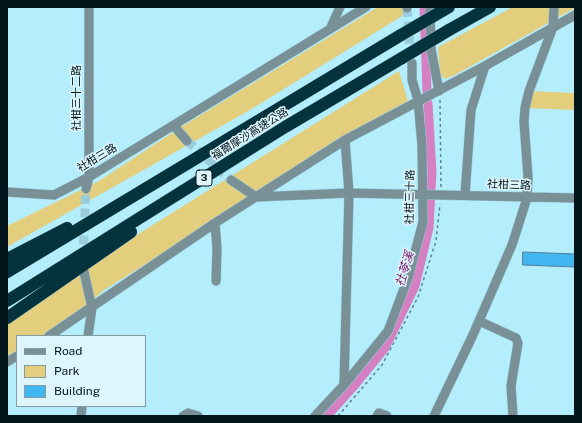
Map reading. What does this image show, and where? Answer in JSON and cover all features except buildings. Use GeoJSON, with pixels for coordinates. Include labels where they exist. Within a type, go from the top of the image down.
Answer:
{"type":"FeatureCollection","features":[{"type":"Feature","properties":{"kind":"highway","name":"福爾摩沙高速公路"},"geometry":{"type":"LineString","coordinates":[[7,272],[188,164],[256,121],[449,7]]}},
{"type":"Feature","properties":{"kind":"highway","name":"福爾摩沙高速公路"},"geometry":{"type":"LineString","coordinates":[[7,301],[259,144],[407,60],[449,30],[490,7]]}},
{"type":"Feature","properties":{"kind":"highway"},"geometry":{"type":"LineString","coordinates":[[7,318],[259,144]]}},
{"type":"Feature","properties":{"kind":"highway"},"geometry":{"type":"LineString","coordinates":[[7,259],[188,164]]}},
{"type":"Feature","properties":{"kind":"street","name":"社柑三十二路"},"geometry":{"type":"LineString","coordinates":[[86,189],[89,177],[89,7]]}},
{"type":"Feature","properties":{"kind":"street"},"geometry":{"type":"LineString","coordinates":[[331,27],[340,7]]}},
{"type":"Feature","properties":{"kind":"street","name":"社柑三路"},"geometry":{"type":"LineString","coordinates":[[7,192],[54,195],[89,177],[174,126],[331,27],[366,7]]}},
{"type":"Feature","properties":{"kind":"street"},"geometry":{"type":"LineString","coordinates":[[430,7],[431,49],[439,90]]}},
{"type":"Feature","properties":{"kind":"street"},"geometry":{"type":"LineString","coordinates":[[434,416],[479,321],[512,245],[527,198],[528,177],[524,122],[525,108],[529,91],[553,27],[554,7]]}},
{"type":"Feature","properties":{"kind":"street"},"geometry":{"type":"LineString","coordinates":[[51,335],[215,223],[345,140],[418,100],[485,66],[575,15]]}},
{"type":"Feature","properties":{"kind":"street","name":"社柑三十路"},"geometry":{"type":"LineString","coordinates":[[315,416],[344,385],[388,331],[408,278],[423,222],[424,194],[418,100],[407,60]]}},
{"type":"Feature","properties":{"kind":"street"},"geometry":{"type":"LineString","coordinates":[[464,195],[470,110],[485,66]]}},
{"type":"Feature","properties":{"kind":"street"},"geometry":{"type":"LineString","coordinates":[[174,126],[187,142]]}},
{"type":"Feature","properties":{"kind":"street"},"geometry":{"type":"LineString","coordinates":[[344,385],[349,193],[345,140]]}},
{"type":"Feature","properties":{"kind":"street"},"geometry":{"type":"LineString","coordinates":[[231,180],[256,197],[349,193],[424,194]]}},
{"type":"Feature","properties":{"kind":"street","name":"社柑三路"},"geometry":{"type":"LineString","coordinates":[[424,194],[527,198],[575,198]]}},
{"type":"Feature","properties":{"kind":"street"},"geometry":{"type":"LineString","coordinates":[[215,223],[217,249],[216,282]]}},
{"type":"Feature","properties":{"kind":"street"},"geometry":{"type":"LineString","coordinates":[[84,272],[92,308],[88,335]]}},
{"type":"Feature","properties":{"kind":"street"},"geometry":{"type":"LineString","coordinates":[[479,321],[516,338],[518,343],[511,386],[513,416]]}},
{"type":"Feature","properties":{"kind":"street"},"geometry":{"type":"LineString","coordinates":[[7,362],[16,357]]}},
{"type":"Feature","properties":{"kind":"street"},"geometry":{"type":"LineString","coordinates":[[378,416],[379,412],[387,416]]}},
{"type":"Feature","properties":{"kind":"street"},"geometry":{"type":"LineString","coordinates":[[183,416],[188,413],[198,416]]}},
{"type":"Feature","properties":{"kind":"path"},"geometry":{"type":"LineString","coordinates":[[439,90],[442,194]]}},
{"type":"Feature","properties":{"kind":"green space"},"geometry":{"type":"Polygon","coordinates":[[[378,7],[406,7],[402,16],[250,110],[7,247],[7,226],[99,181],[181,127],[378,7]]]}},
{"type":"Feature","properties":{"kind":"green space"},"geometry":{"type":"Polygon","coordinates":[[[513,7],[575,8],[455,75],[445,79],[440,74],[438,47],[513,7]]]}},
{"type":"Feature","properties":{"kind":"green space"},"geometry":{"type":"Polygon","coordinates":[[[399,71],[408,101],[339,138],[247,201],[104,290],[85,307],[43,335],[16,335],[16,352],[7,358],[7,320],[44,293],[399,71]]]}},
{"type":"Feature","properties":{"kind":"green space"},"geometry":{"type":"Polygon","coordinates":[[[529,91],[575,93],[575,110],[525,108],[529,91]]]}},
{"type":"Feature","properties":{"kind":"waterway","name":"社苓溪"},"geometry":{"type":"LineString","coordinates":[[424,7],[427,92]]}},
{"type":"Feature","properties":{"kind":"waterway","name":"社苓溪"},"geometry":{"type":"LineString","coordinates":[[327,416],[385,348],[415,286],[429,228],[432,172],[428,103]]}},
{"type":"Feature","properties":{"kind":"tunnel"},"geometry":{"type":"LineString","coordinates":[[407,8],[411,57]]}},
{"type":"Feature","properties":{"kind":"tunnel"},"geometry":{"type":"LineString","coordinates":[[187,141],[231,180]]}},
{"type":"Feature","properties":{"kind":"tunnel"},"geometry":{"type":"LineString","coordinates":[[83,258],[86,189]]}}]}
